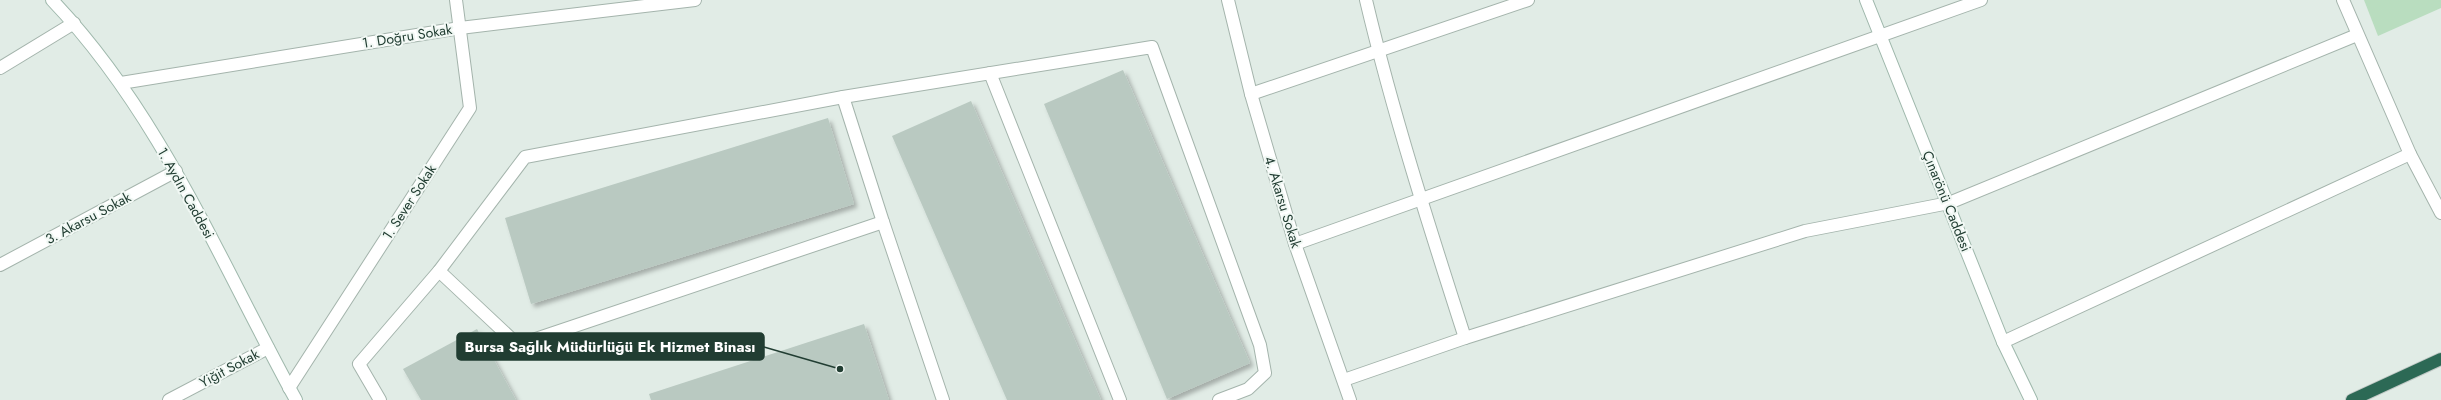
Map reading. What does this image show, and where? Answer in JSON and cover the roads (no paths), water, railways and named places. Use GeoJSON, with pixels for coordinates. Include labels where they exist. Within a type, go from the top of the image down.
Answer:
{"type":"FeatureCollection","features":[{"type":"Feature","properties":{"kind":"highway"},"geometry":{"type":"LineString","coordinates":[[2352,400],[2441,359]]}},
{"type":"Feature","properties":{"kind":"street","name":"1. Aydın Caddesi"},"geometry":{"type":"LineString","coordinates":[[52,0],[74,23],[121,83],[176,171],[296,400]]}},
{"type":"Feature","properties":{"kind":"street","name":"1. Sever Sokak"},"geometry":{"type":"LineString","coordinates":[[289,388],[470,108],[456,0]]}},
{"type":"Feature","properties":{"kind":"street","name":"1. Doğru Sokak"},"geometry":{"type":"LineString","coordinates":[[121,83],[460,28],[695,0]]}},
{"type":"Feature","properties":{"kind":"street","name":"4. Akarsu Sokak"},"geometry":{"type":"LineString","coordinates":[[1228,0],[1251,94],[1295,244],[1350,400]]}},
{"type":"Feature","properties":{"kind":"street"},"geometry":{"type":"LineString","coordinates":[[1366,0],[1378,51],[1420,198],[1465,338]]}},
{"type":"Feature","properties":{"kind":"street"},"geometry":{"type":"LineString","coordinates":[[1251,94],[1528,0]]}},
{"type":"Feature","properties":{"kind":"street","name":"Çınarönü Caddesi"},"geometry":{"type":"LineString","coordinates":[[1866,0],[1879,35],[1949,203],[2003,342],[2031,400]]}},
{"type":"Feature","properties":{"kind":"street"},"geometry":{"type":"LineString","coordinates":[[1295,244],[1420,198],[1981,0]]}},
{"type":"Feature","properties":{"kind":"street"},"geometry":{"type":"LineString","coordinates":[[2343,0],[2410,154],[2441,213]]}},
{"type":"Feature","properties":{"kind":"street"},"geometry":{"type":"LineString","coordinates":[[0,68],[74,23]]}},
{"type":"Feature","properties":{"kind":"street"},"geometry":{"type":"LineString","coordinates":[[1344,380],[1465,338],[1805,231],[1949,203],[2357,35]]}},
{"type":"Feature","properties":{"kind":"street"},"geometry":{"type":"LineString","coordinates":[[380,400],[359,364],[439,271],[525,157],[843,97],[1152,47],[1260,344],[1265,373],[1248,389],[1219,400]]}},
{"type":"Feature","properties":{"kind":"street"},"geometry":{"type":"LineString","coordinates":[[990,73],[1120,400]]}},
{"type":"Feature","properties":{"kind":"street"},"geometry":{"type":"LineString","coordinates":[[843,97],[943,400]]}},
{"type":"Feature","properties":{"kind":"street"},"geometry":{"type":"LineString","coordinates":[[2003,342],[2410,154]]}},
{"type":"Feature","properties":{"kind":"street","name":"3. Akarsu Sokak"},"geometry":{"type":"LineString","coordinates":[[0,265],[176,171]]}},
{"type":"Feature","properties":{"kind":"street"},"geometry":{"type":"LineString","coordinates":[[439,271],[518,345],[883,222]]}},
{"type":"Feature","properties":{"kind":"street","name":"Yiğit Sokak"},"geometry":{"type":"LineString","coordinates":[[169,400],[268,348]]}},
{"type":"Feature","properties":{"kind":"place","name":"Bursa Sağlık Müdürlüğü Ek Hizmet Binası"},"geometry":{"type":"Point","coordinates":[840,369]}}]}
